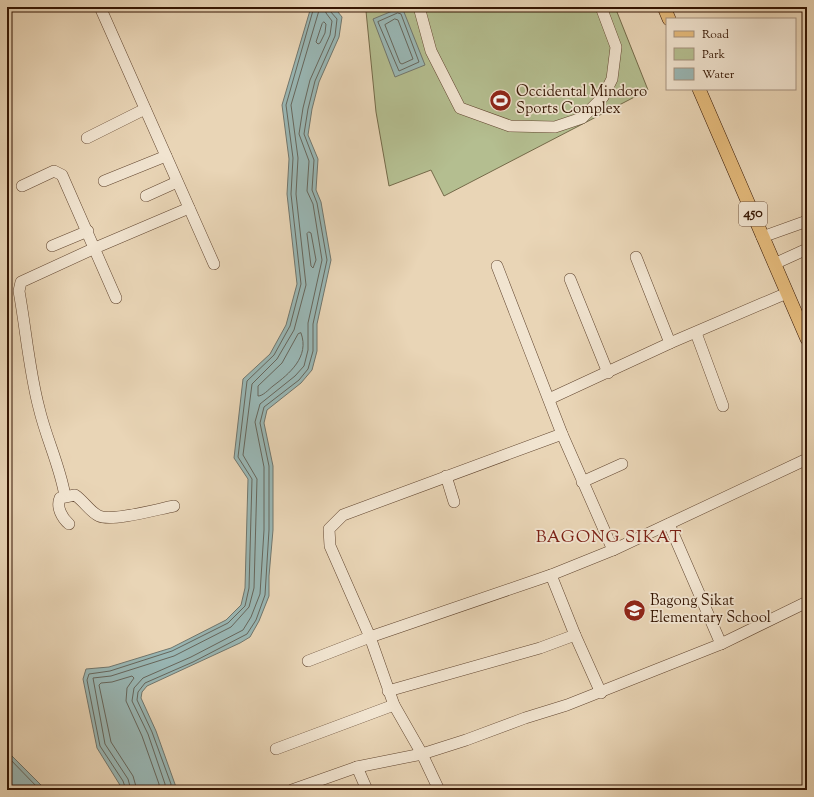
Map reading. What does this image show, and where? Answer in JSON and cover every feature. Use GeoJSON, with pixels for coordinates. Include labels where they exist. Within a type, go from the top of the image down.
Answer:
{"type":"FeatureCollection","features":[{"type":"Feature","properties":{"kind":"main road"},"geometry":{"type":"LineString","coordinates":[[664,7],[669,18]]}},
{"type":"Feature","properties":{"kind":"main road","name":"450"},"geometry":{"type":"LineString","coordinates":[[699,90],[807,339]]}},
{"type":"Feature","properties":{"kind":"street"},"geometry":{"type":"LineString","coordinates":[[100,7],[214,264]]}},
{"type":"Feature","properties":{"kind":"street"},"geometry":{"type":"LineString","coordinates":[[419,7],[431,51],[460,108],[510,126],[555,127],[582,118],[603,97],[612,79],[616,47],[601,7]]}},
{"type":"Feature","properties":{"kind":"street"},"geometry":{"type":"LineString","coordinates":[[87,138],[145,109]]}},
{"type":"Feature","properties":{"kind":"street"},"geometry":{"type":"LineString","coordinates":[[104,181],[166,156]]}},
{"type":"Feature","properties":{"kind":"street"},"geometry":{"type":"LineString","coordinates":[[22,186],[54,171],[62,175],[88,231],[116,298]]}},
{"type":"Feature","properties":{"kind":"street"},"geometry":{"type":"LineString","coordinates":[[146,196],[177,182]]}},
{"type":"Feature","properties":{"kind":"street"},"geometry":{"type":"LineString","coordinates":[[65,496],[60,472],[47,438],[38,406],[19,286],[21,282],[95,248],[189,208]]}},
{"type":"Feature","properties":{"kind":"street"},"geometry":{"type":"LineString","coordinates":[[762,237],[807,221]]}},
{"type":"Feature","properties":{"kind":"street"},"geometry":{"type":"LineString","coordinates":[[52,246],[88,231]]}},
{"type":"Feature","properties":{"kind":"street"},"geometry":{"type":"LineString","coordinates":[[774,264],[807,249]]}},
{"type":"Feature","properties":{"kind":"street"},"geometry":{"type":"LineString","coordinates":[[636,257],[670,343]]}},
{"type":"Feature","properties":{"kind":"street"},"geometry":{"type":"LineString","coordinates":[[497,266],[562,434],[613,550]]}},
{"type":"Feature","properties":{"kind":"street"},"geometry":{"type":"LineString","coordinates":[[570,279],[608,373]]}},
{"type":"Feature","properties":{"kind":"street"},"geometry":{"type":"LineString","coordinates":[[549,399],[670,343],[787,293]]}},
{"type":"Feature","properties":{"kind":"street"},"geometry":{"type":"LineString","coordinates":[[696,333],[723,406]]}},
{"type":"Feature","properties":{"kind":"street"},"geometry":{"type":"LineString","coordinates":[[439,790],[422,754],[394,706],[370,637],[330,546],[329,529],[343,515],[562,434]]}},
{"type":"Feature","properties":{"kind":"street"},"geometry":{"type":"LineString","coordinates":[[308,661],[370,637],[551,575],[613,550],[807,459]]}},
{"type":"Feature","properties":{"kind":"street"},"geometry":{"type":"LineString","coordinates":[[582,482],[622,464]]}},
{"type":"Feature","properties":{"kind":"street"},"geometry":{"type":"LineString","coordinates":[[446,476],[454,502]]}},
{"type":"Feature","properties":{"kind":"street"},"geometry":{"type":"LineString","coordinates":[[69,524],[61,515],[59,503],[60,498],[65,496],[75,495],[94,513],[103,518],[117,517],[174,506]]}},
{"type":"Feature","properties":{"kind":"street"},"geometry":{"type":"LineString","coordinates":[[670,524],[721,644]]}},
{"type":"Feature","properties":{"kind":"street"},"geometry":{"type":"LineString","coordinates":[[551,575],[575,635],[601,693]]}},
{"type":"Feature","properties":{"kind":"street"},"geometry":{"type":"LineString","coordinates":[[292,790],[308,788],[357,767],[422,754],[601,693],[721,644],[807,602]]}},
{"type":"Feature","properties":{"kind":"street"},"geometry":{"type":"LineString","coordinates":[[388,690],[540,648],[575,635]]}},
{"type":"Feature","properties":{"kind":"street"},"geometry":{"type":"LineString","coordinates":[[276,749],[394,706]]}},
{"type":"Feature","properties":{"kind":"street"},"geometry":{"type":"LineString","coordinates":[[357,767],[367,790]]}},
{"type":"Feature","properties":{"kind":"green space","name":"Occidental Mindoro Sports Complex"},"geometry":{"type":"Polygon","coordinates":[[[367,7],[615,7],[648,90],[444,196],[431,170],[389,186],[376,112],[366,11],[367,7]]]}},
{"type":"Feature","properties":{"kind":"water"},"geometry":{"type":"Polygon","coordinates":[[[311,7],[334,7],[342,17],[339,37],[319,82],[312,109],[308,135],[318,159],[316,190],[321,202],[331,260],[317,324],[317,351],[312,370],[301,383],[267,410],[264,423],[273,466],[273,530],[269,576],[269,596],[259,621],[250,637],[147,686],[142,692],[141,698],[156,731],[176,787],[169,790],[123,790],[97,748],[83,679],[86,669],[109,667],[171,648],[226,620],[241,605],[245,588],[248,479],[234,458],[243,379],[270,354],[286,325],[297,284],[287,194],[289,159],[282,105],[311,7]]]}},
{"type":"Feature","properties":{"kind":"water"},"geometry":{"type":"Polygon","coordinates":[[[402,7],[425,65],[395,77],[373,19],[402,7]]]}},
{"type":"Feature","properties":{"kind":"water"},"geometry":{"type":"Polygon","coordinates":[[[7,748],[9,753],[46,790],[7,790],[7,748]]]}},
{"type":"Feature","properties":{"kind":"place","name":"Occidental Mindoro Sports Complex"},"geometry":{"type":"Point","coordinates":[501,101]}},
{"type":"Feature","properties":{"kind":"place","name":"Bagong Sikat Elementary School"},"geometry":{"type":"Point","coordinates":[635,610]}},
{"type":"Feature","properties":{"kind":"district","name":"BAGONG SIKAT"},"geometry":{"type":"Point","coordinates":[609,538]}}]}
